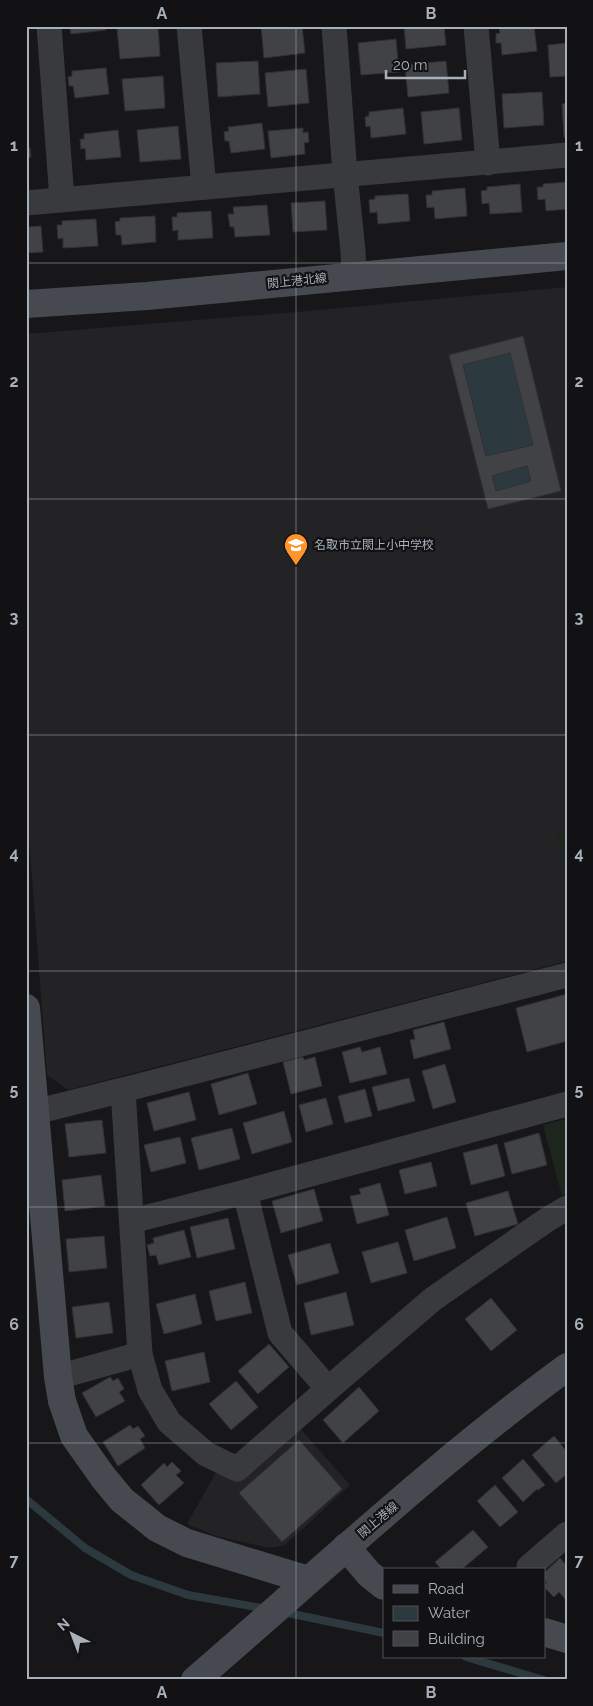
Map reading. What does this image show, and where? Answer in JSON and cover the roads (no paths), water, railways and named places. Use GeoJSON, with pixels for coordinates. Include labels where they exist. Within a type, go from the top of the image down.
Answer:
{"type":"FeatureCollection","features":[{"type":"Feature","properties":{"kind":"street"},"geometry":{"type":"LineString","coordinates":[[49,26],[62,199]]}},
{"type":"Feature","properties":{"kind":"street"},"geometry":{"type":"LineString","coordinates":[[189,26],[204,187]]}},
{"type":"Feature","properties":{"kind":"street"},"geometry":{"type":"LineString","coordinates":[[334,26],[354,276]]}},
{"type":"Feature","properties":{"kind":"street"},"geometry":{"type":"LineString","coordinates":[[476,26],[488,163]]}},
{"type":"Feature","properties":{"kind":"street"},"geometry":{"type":"LineString","coordinates":[[26,203],[567,155]]}},
{"type":"Feature","properties":{"kind":"street","name":"閖上港北線"},"geometry":{"type":"LineString","coordinates":[[26,304],[147,296],[567,256]]}},
{"type":"Feature","properties":{"kind":"street"},"geometry":{"type":"LineString","coordinates":[[35,1112],[567,975]]}},
{"type":"Feature","properties":{"kind":"street"},"geometry":{"type":"LineString","coordinates":[[26,1008],[58,1377],[62,1401],[74,1436],[122,1500],[157,1528],[186,1543],[308,1580]]}},
{"type":"Feature","properties":{"kind":"street"},"geometry":{"type":"LineString","coordinates":[[123,1090],[140,1354],[150,1390],[169,1422],[206,1454],[238,1469],[328,1389],[433,1300],[548,1219],[567,1208]]}},
{"type":"Feature","properties":{"kind":"street"},"geometry":{"type":"LineString","coordinates":[[132,1222],[567,1104]]}},
{"type":"Feature","properties":{"kind":"street"},"geometry":{"type":"LineString","coordinates":[[245,1192],[280,1333],[328,1389]]}},
{"type":"Feature","properties":{"kind":"street"},"geometry":{"type":"LineString","coordinates":[[58,1377],[140,1354]]}},
{"type":"Feature","properties":{"kind":"street","name":"閖上港線"},"geometry":{"type":"LineString","coordinates":[[195,1680],[346,1547],[514,1406],[567,1367]]}},
{"type":"Feature","properties":{"kind":"street"},"geometry":{"type":"LineString","coordinates":[[529,1568],[567,1534]]}},
{"type":"Feature","properties":{"kind":"street"},"geometry":{"type":"LineString","coordinates":[[346,1547],[369,1574],[383,1585]]}},
{"type":"Feature","properties":{"kind":"street"},"geometry":{"type":"LineString","coordinates":[[546,1633],[567,1639]]}},
{"type":"Feature","properties":{"kind":"water"},"geometry":{"type":"Polygon","coordinates":[[[510,353],[533,445],[486,456],[463,365],[510,353]]]}},
{"type":"Feature","properties":{"kind":"water"},"geometry":{"type":"Polygon","coordinates":[[[527,466],[531,481],[496,491],[492,476],[527,466]]]}},
{"type":"Feature","properties":{"kind":"waterway"},"geometry":{"type":"LineString","coordinates":[[26,1499],[85,1548],[131,1575],[188,1595],[267,1609]]}},
{"type":"Feature","properties":{"kind":"waterway"},"geometry":{"type":"LineString","coordinates":[[283,1612],[383,1633]]}},
{"type":"Feature","properties":{"kind":"waterway"},"geometry":{"type":"LineString","coordinates":[[469,1658],[544,1680]]}},
{"type":"Feature","properties":{"kind":"place","name":"名取市立閖上小中学校"},"geometry":{"type":"Point","coordinates":[296,566]}}]}
